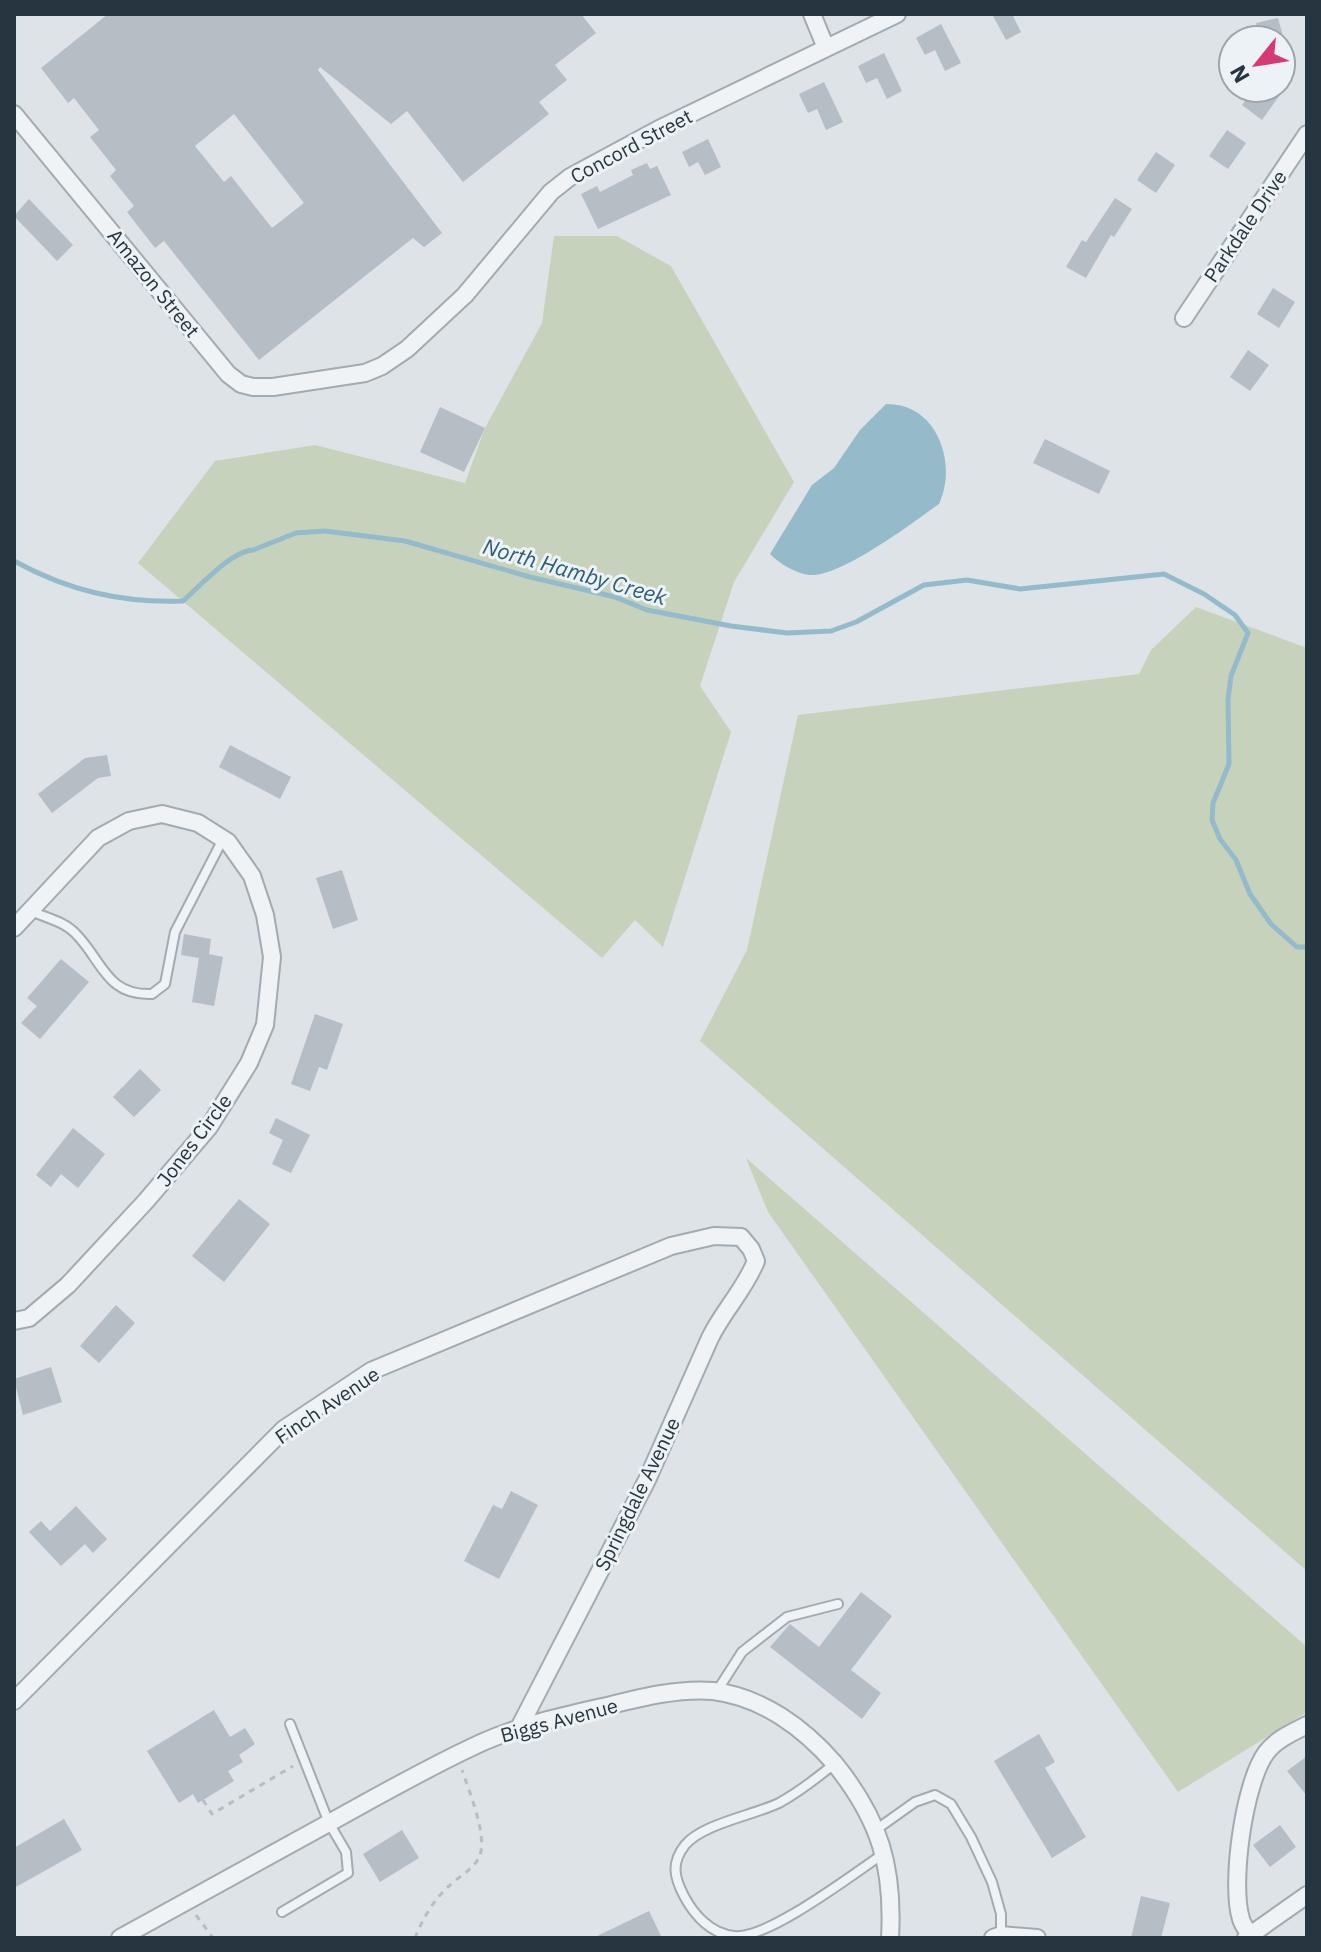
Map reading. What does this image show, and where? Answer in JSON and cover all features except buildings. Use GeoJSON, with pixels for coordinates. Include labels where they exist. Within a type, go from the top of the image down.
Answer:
{"type":"FeatureCollection","features":[{"type":"Feature","properties":{"kind":"street"},"geometry":{"type":"LineString","coordinates":[[812,14],[826,48]]}},
{"type":"Feature","properties":{"kind":"street","name":"Concord Street"},"geometry":{"type":"LineString","coordinates":[[326,380],[365,373],[394,359],[465,295],[551,192],[570,177],[659,129],[897,14]]}},
{"type":"Feature","properties":{"kind":"street","name":"Amazon Street"},"geometry":{"type":"LineString","coordinates":[[15,117],[228,374],[241,384],[253,387],[326,380]]}},
{"type":"Feature","properties":{"kind":"street","name":"Parkdale Drive"},"geometry":{"type":"LineString","coordinates":[[1184,318],[1307,134]]}},
{"type":"Feature","properties":{"kind":"street","name":"Jones Circle"},"geometry":{"type":"LineString","coordinates":[[14,928],[98,838],[129,821],[162,814],[198,823],[228,842],[252,876],[265,915],[272,957],[265,1025],[249,1063],[209,1127],[68,1285],[29,1318],[14,1321]]}},
{"type":"Feature","properties":{"kind":"street","name":"Finch Avenue"},"geometry":{"type":"LineString","coordinates":[[14,1701],[284,1429],[371,1371],[671,1246],[714,1236],[741,1237],[756,1261]]}},
{"type":"Feature","properties":{"kind":"street","name":"Springdale Avenue"},"geometry":{"type":"LineString","coordinates":[[519,1728],[647,1480],[721,1316],[750,1275],[756,1261]]}},
{"type":"Feature","properties":{"kind":"street","name":"Biggs Avenue"},"geometry":{"type":"LineString","coordinates":[[120,1938],[457,1755],[519,1728],[630,1700],[678,1692],[717,1692],[748,1699],[791,1722],[857,1790],[877,1829],[884,1854],[890,1886],[890,1938]]}},
{"type":"Feature","properties":{"kind":"street"},"geometry":{"type":"LineString","coordinates":[[1307,1725],[1284,1737],[1266,1752],[1246,1806],[1237,1862],[1240,1918],[1248,1937],[1307,1895]]}},
{"type":"Feature","properties":{"kind":"street"},"geometry":{"type":"LineString","coordinates":[[997,1936],[1037,1938]]}},
{"type":"Feature","properties":{"kind":"lane"},"geometry":{"type":"LineString","coordinates":[[30,911],[61,924],[78,936],[103,973],[121,988],[138,993],[155,993],[167,978],[175,932],[223,839]]}},
{"type":"Feature","properties":{"kind":"lane"},"geometry":{"type":"LineString","coordinates":[[717,1692],[742,1652],[787,1617],[838,1604]]}},
{"type":"Feature","properties":{"kind":"lane"},"geometry":{"type":"LineString","coordinates":[[282,1912],[348,1873],[346,1852],[329,1823],[290,1724]]}},
{"type":"Feature","properties":{"kind":"lane"},"geometry":{"type":"LineString","coordinates":[[834,1764],[814,1781],[778,1803],[705,1832],[688,1842],[678,1856],[674,1871],[692,1912],[713,1929],[735,1936],[755,1933],[784,1919],[884,1854]]}},
{"type":"Feature","properties":{"kind":"lane"},"geometry":{"type":"LineString","coordinates":[[877,1829],[915,1802],[935,1795],[951,1804],[992,1882],[1001,1914],[997,1936]]}},
{"type":"Feature","properties":{"kind":"path"},"geometry":{"type":"LineString","coordinates":[[415,1938],[433,1904],[447,1887],[472,1868],[480,1855],[481,1838],[457,1755]]}},
{"type":"Feature","properties":{"kind":"path"},"geometry":{"type":"LineString","coordinates":[[203,1800],[212,1814],[304,1759]]}},
{"type":"Feature","properties":{"kind":"path"},"geometry":{"type":"LineString","coordinates":[[188,1901],[213,1938]]}},
{"type":"Feature","properties":{"kind":"green space"},"geometry":{"type":"Polygon","coordinates":[[[554,236],[617,236],[671,266],[794,482],[734,582],[700,686],[731,732],[663,947],[635,920],[602,958],[138,563],[215,461],[315,445],[465,483],[485,428],[542,323],[554,236]]]}},
{"type":"Feature","properties":{"kind":"green space"},"geometry":{"type":"Polygon","coordinates":[[[1196,607],[1307,648],[1307,1571],[700,1041],[747,950],[798,715],[1139,674],[1151,650],[1196,607]]]}},
{"type":"Feature","properties":{"kind":"green space"},"geometry":{"type":"Polygon","coordinates":[[[746,1158],[1307,1647],[1307,1712],[1178,1792],[768,1212],[746,1158]]]}},
{"type":"Feature","properties":{"kind":"water"},"geometry":{"type":"Polygon","coordinates":[[[886,404],[904,406],[918,413],[939,438],[946,471],[939,504],[876,548],[839,568],[809,575],[783,565],[770,554],[812,485],[834,468],[860,430],[886,404]]]}},
{"type":"Feature","properties":{"kind":"waterway","name":"North Hamby Creek"},"geometry":{"type":"LineString","coordinates":[[14,561],[55,580],[96,593],[138,600],[183,601],[235,556],[296,533],[325,531],[405,541],[530,577],[615,597],[647,610],[787,633],[831,631],[856,622],[924,585],[967,580],[1020,589],[1164,574],[1204,594],[1235,615],[1248,633],[1231,676],[1228,699],[1229,764],[1213,803],[1212,820],[1220,839],[1236,860],[1250,894],[1271,924],[1297,947],[1307,947]]}}]}
